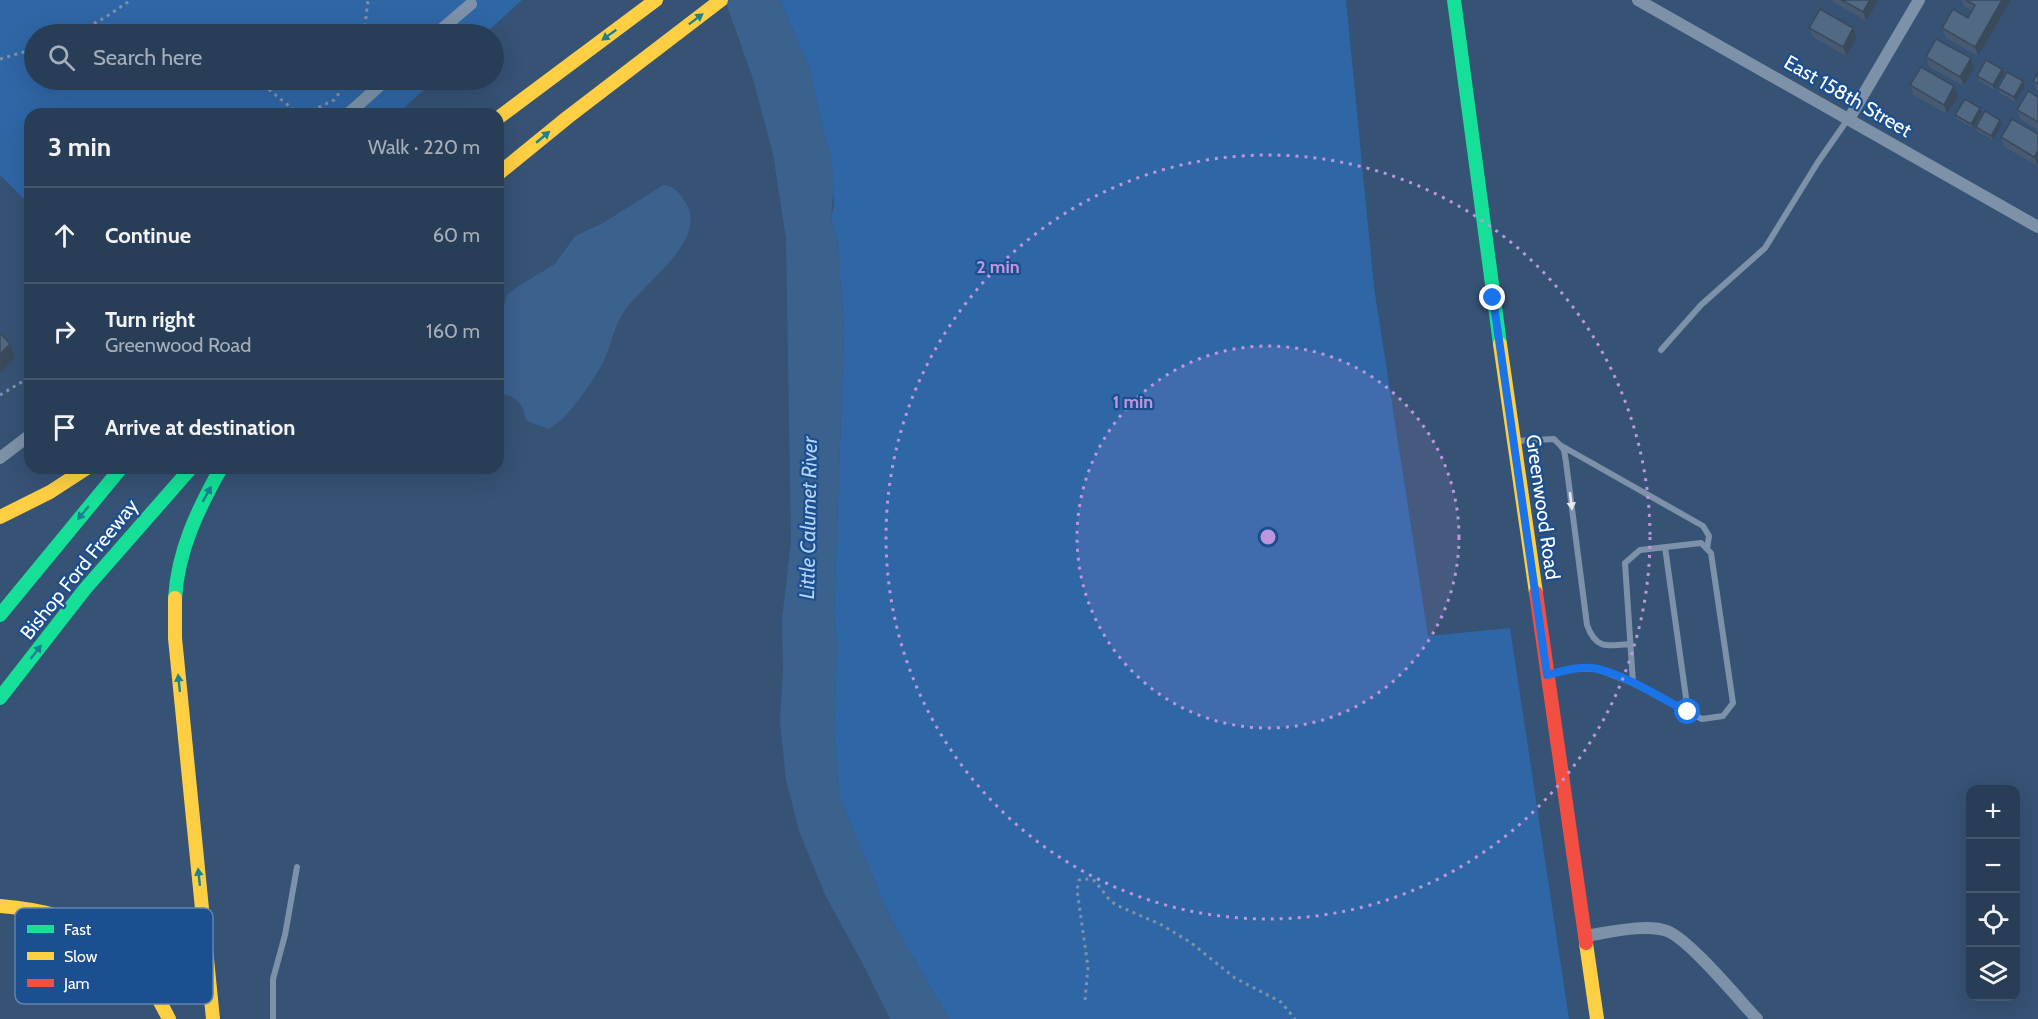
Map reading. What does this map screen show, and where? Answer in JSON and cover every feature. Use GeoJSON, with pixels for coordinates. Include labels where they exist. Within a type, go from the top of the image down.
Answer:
{"type":"FeatureCollection","features":[{"type":"Feature","properties":{"kind":"main road"},"geometry":{"type":"LineString","coordinates":[[504,114],[656,0]]}},
{"type":"Feature","properties":{"kind":"main road"},"geometry":{"type":"LineString","coordinates":[[504,169],[721,0]]}},
{"type":"Feature","properties":{"kind":"main road","name":"Greenwood Road"},"geometry":{"type":"LineString","coordinates":[[1455,0],[1514,441],[1597,1019]]}},
{"type":"Feature","properties":{"kind":"main road"},"geometry":{"type":"LineString","coordinates":[[0,517],[50,492],[78,474]]}},
{"type":"Feature","properties":{"kind":"main road","name":"Bishop Ford Freeway"},"geometry":{"type":"LineString","coordinates":[[0,615],[116,474]]}},
{"type":"Feature","properties":{"kind":"main road","name":"Bishop Ford Freeway"},"geometry":{"type":"LineString","coordinates":[[0,698],[85,590],[186,474]]}},
{"type":"Feature","properties":{"kind":"main road"},"geometry":{"type":"LineString","coordinates":[[202,908],[175,638],[175,596],[182,553],[196,514],[218,474]]}},
{"type":"Feature","properties":{"kind":"main road"},"geometry":{"type":"LineString","coordinates":[[0,906],[31,908]]}},
{"type":"Feature","properties":{"kind":"main road"},"geometry":{"type":"LineString","coordinates":[[162,1004],[169,1019]]}},
{"type":"Feature","properties":{"kind":"main road"},"geometry":{"type":"LineString","coordinates":[[212,1004],[213,1019]]}},
{"type":"Feature","properties":{"kind":"street","name":"East 158th Street"},"geometry":{"type":"LineString","coordinates":[[1638,0],[2038,227]]}},
{"type":"Feature","properties":{"kind":"street"},"geometry":{"type":"LineString","coordinates":[[1849,118],[1919,0]]}},
{"type":"Feature","properties":{"kind":"street"},"geometry":{"type":"LineString","coordinates":[[448,24],[471,4]]}},
{"type":"Feature","properties":{"kind":"street"},"geometry":{"type":"LineString","coordinates":[[355,108],[375,90]]}},
{"type":"Feature","properties":{"kind":"street"},"geometry":{"type":"LineString","coordinates":[[0,458],[24,440]]}},
{"type":"Feature","properties":{"kind":"street"},"geometry":{"type":"LineString","coordinates":[[1584,936],[1647,928],[1668,931],[1686,944],[1757,1019]]}},
{"type":"Feature","properties":{"kind":"lane"},"geometry":{"type":"LineString","coordinates":[[1661,350],[1701,305],[1765,248],[1818,162],[1849,118]]}},
{"type":"Feature","properties":{"kind":"lane"},"geometry":{"type":"LineString","coordinates":[[1514,441],[1550,439],[1557,441],[1564,450],[1587,625],[1594,640],[1599,644],[1630,644]]}},
{"type":"Feature","properties":{"kind":"lane"},"geometry":{"type":"LineString","coordinates":[[1560,445],[1703,526],[1709,536],[1707,549]]}},
{"type":"Feature","properties":{"kind":"lane"},"geometry":{"type":"LineString","coordinates":[[1547,675],[1571,669],[1597,669],[1634,683],[1702,719],[1723,716],[1733,703],[1711,553],[1701,543],[1640,550],[1625,563],[1634,683]]}},
{"type":"Feature","properties":{"kind":"lane"},"geometry":{"type":"LineString","coordinates":[[1665,547],[1688,712]]}},
{"type":"Feature","properties":{"kind":"lane"},"geometry":{"type":"LineString","coordinates":[[273,1019],[273,979],[285,935],[297,867]]}},
{"type":"Feature","properties":{"kind":"path"},"geometry":{"type":"LineString","coordinates":[[93,24],[131,0]]}},
{"type":"Feature","properties":{"kind":"path"},"geometry":{"type":"LineString","coordinates":[[365,24],[368,0]]}},
{"type":"Feature","properties":{"kind":"path"},"geometry":{"type":"LineString","coordinates":[[0,59],[24,52]]}},
{"type":"Feature","properties":{"kind":"path"},"geometry":{"type":"LineString","coordinates":[[269,90],[292,108]]}},
{"type":"Feature","properties":{"kind":"path"},"geometry":{"type":"LineString","coordinates":[[317,108],[334,100],[342,90]]}},
{"type":"Feature","properties":{"kind":"path"},"geometry":{"type":"LineString","coordinates":[[0,395],[24,381]]}},
{"type":"Feature","properties":{"kind":"path"},"geometry":{"type":"LineString","coordinates":[[1085,1000],[1089,967],[1077,890],[1079,880],[1083,879],[1095,881],[1116,905],[1160,924],[1190,942],[1235,978],[1281,1002],[1295,1019]]}},
{"type":"Feature","properties":{"kind":"shaded area"},"geometry":{"type":"Polygon","coordinates":[[[0,0],[522,0],[496,24],[24,24],[24,90],[424,90],[404,108],[24,108],[24,199],[0,175],[0,0]]]}},
{"type":"Feature","properties":{"kind":"shaded area"},"geometry":{"type":"Polygon","coordinates":[[[780,0],[1346,0],[1374,287],[1428,636],[1510,628],[1569,1019],[949,1019],[890,918],[839,796],[834,731],[837,644],[834,615],[844,330],[837,239],[831,219],[834,204],[831,156],[823,131],[810,70],[780,0]]]}},
{"type":"Feature","properties":{"kind":"water","name":"Little Calumet River"},"geometry":{"type":"Polygon","coordinates":[[[725,0],[780,0],[810,70],[823,131],[831,156],[834,181],[831,219],[837,239],[844,330],[834,615],[837,644],[834,731],[839,796],[890,918],[949,1019],[890,1019],[826,897],[799,831],[786,780],[780,721],[783,670],[782,619],[791,541],[786,239],[773,154],[753,79],[725,0]]]}},
{"type":"Feature","properties":{"kind":"water"},"geometry":{"type":"Polygon","coordinates":[[[663,185],[680,194],[690,215],[689,231],[682,246],[622,315],[602,364],[588,387],[572,409],[549,429],[529,422],[517,400],[504,394],[504,307],[507,295],[555,264],[575,236],[603,223],[663,185]]]}},
{"type":"Feature","properties":{"kind":"building"},"geometry":{"type":"Polygon","coordinates":[[[1842,0],[1870,0],[1863,12],[1842,0]]]}},
{"type":"Feature","properties":{"kind":"building"},"geometry":{"type":"Polygon","coordinates":[[[1966,0],[2002,0],[1975,47],[1942,28],[1953,9],[1968,18],[1975,5],[1966,0]]]}},
{"type":"Feature","properties":{"kind":"building"},"geometry":{"type":"Polygon","coordinates":[[[1820,9],[1853,28],[1843,47],[1809,28],[1820,9]]]}},
{"type":"Feature","properties":{"kind":"building"},"geometry":{"type":"Polygon","coordinates":[[[1936,39],[1971,58],[1960,77],[1926,57],[1936,39]]]}},
{"type":"Feature","properties":{"kind":"building"},"geometry":{"type":"Polygon","coordinates":[[[1986,60],[2002,69],[1993,85],[1977,76],[1986,60]]]}},
{"type":"Feature","properties":{"kind":"building"},"geometry":{"type":"Polygon","coordinates":[[[1921,67],[1954,86],[1944,105],[1910,85],[1921,67]]]}},
{"type":"Feature","properties":{"kind":"building"},"geometry":{"type":"Polygon","coordinates":[[[2007,72],[2023,81],[2014,97],[1998,88],[2007,72]]]}},
{"type":"Feature","properties":{"kind":"building"},"geometry":{"type":"Polygon","coordinates":[[[2038,73],[2038,84],[2033,81],[2038,73]]]}},
{"type":"Feature","properties":{"kind":"building"},"geometry":{"type":"Polygon","coordinates":[[[2028,91],[2038,97],[2038,122],[2017,110],[2028,91]]]}},
{"type":"Feature","properties":{"kind":"building"},"geometry":{"type":"Polygon","coordinates":[[[1965,99],[1980,108],[1971,124],[1955,115],[1965,99]]]}},
{"type":"Feature","properties":{"kind":"building"},"geometry":{"type":"Polygon","coordinates":[[[1985,111],[2000,120],[1991,136],[1976,127],[1985,111]]]}},
{"type":"Feature","properties":{"kind":"building"},"geometry":{"type":"Polygon","coordinates":[[[2012,119],[2038,134],[2038,150],[2034,157],[2001,137],[2012,119]]]}},
{"type":"Feature","properties":{"kind":"building"},"geometry":{"type":"Polygon","coordinates":[[[0,333],[10,344],[0,354],[0,333]]]}},
{"type":"Feature","properties":{"kind":"traffic: fast"},"geometry":{"type":"LineString","coordinates":[[1454,0],[1500,344]]}},
{"type":"Feature","properties":{"kind":"traffic: fast"},"geometry":{"type":"LineString","coordinates":[[0,615],[116,474]]}},
{"type":"Feature","properties":{"kind":"traffic: fast"},"geometry":{"type":"LineString","coordinates":[[0,698],[85,589],[186,474]]}},
{"type":"Feature","properties":{"kind":"traffic: fast"},"geometry":{"type":"LineString","coordinates":[[175,598],[180,563],[185,547],[218,474]]}},
{"type":"Feature","properties":{"kind":"traffic: slow"},"geometry":{"type":"LineString","coordinates":[[504,114],[656,0]]}},
{"type":"Feature","properties":{"kind":"traffic: slow"},"geometry":{"type":"LineString","coordinates":[[504,169],[721,0]]}},
{"type":"Feature","properties":{"kind":"traffic: slow"},"geometry":{"type":"LineString","coordinates":[[1500,344],[1536,593]]}},
{"type":"Feature","properties":{"kind":"traffic: slow"},"geometry":{"type":"LineString","coordinates":[[0,517],[50,492],[78,474]]}},
{"type":"Feature","properties":{"kind":"traffic: slow"},"geometry":{"type":"LineString","coordinates":[[175,598],[175,638],[202,908]]}},
{"type":"Feature","properties":{"kind":"traffic: slow"},"geometry":{"type":"LineString","coordinates":[[0,906],[16,908]]}},
{"type":"Feature","properties":{"kind":"traffic: slow"},"geometry":{"type":"LineString","coordinates":[[1586,943],[1597,1019]]}},
{"type":"Feature","properties":{"kind":"traffic: slow"},"geometry":{"type":"LineString","coordinates":[[161,1004],[169,1019]]}},
{"type":"Feature","properties":{"kind":"traffic: slow"},"geometry":{"type":"LineString","coordinates":[[212,1004],[213,1019]]}},
{"type":"Feature","properties":{"kind":"traffic: jam"},"geometry":{"type":"LineString","coordinates":[[1536,593],[1586,943]]}},
{"type":"Feature","properties":{"kind":"route"},"geometry":{"type":"LineString","coordinates":[[1493,298],[1547,675],[1571,669],[1597,669],[1634,683],[1688,712]]}}]}
